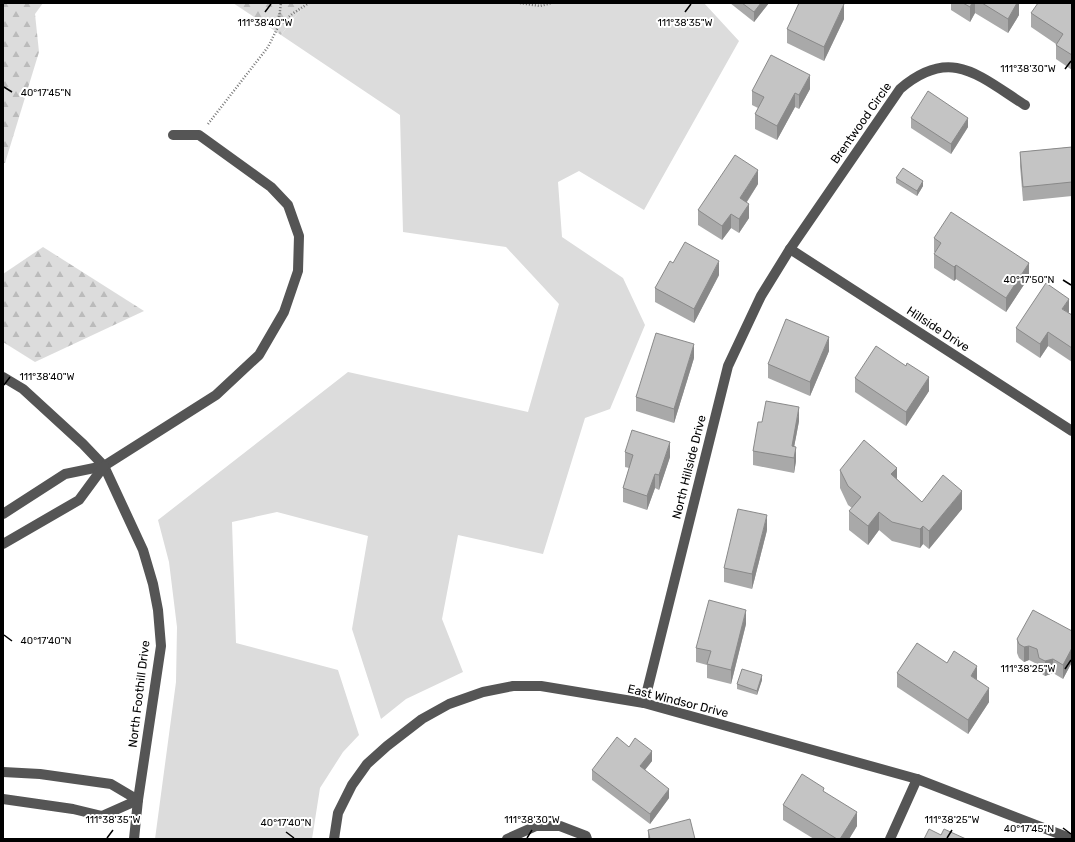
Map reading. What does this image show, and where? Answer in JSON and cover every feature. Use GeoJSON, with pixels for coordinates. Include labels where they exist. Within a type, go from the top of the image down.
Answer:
{"type":"FeatureCollection","features":[{"type":"Feature","properties":{"kind":"street","name":"Brentwood Circle"},"geometry":{"type":"LineString","coordinates":[[790,249],[900,89],[913,77],[929,69],[942,67],[960,68],[975,73],[1025,105]]}},
{"type":"Feature","properties":{"kind":"street"},"geometry":{"type":"LineString","coordinates":[[3,514],[65,474],[104,466],[216,396],[259,355],[284,312],[298,271],[299,236],[288,205],[271,187],[199,136],[173,135]]}},
{"type":"Feature","properties":{"kind":"street","name":"Hillside Drive"},"geometry":{"type":"LineString","coordinates":[[790,249],[1072,430]]}},
{"type":"Feature","properties":{"kind":"street","name":"North Hillside Drive"},"geometry":{"type":"LineString","coordinates":[[644,704],[728,366],[761,296],[790,249]]}},
{"type":"Feature","properties":{"kind":"street","name":"North Foothill Drive"},"geometry":{"type":"LineString","coordinates":[[3,377],[23,389],[83,444],[104,466],[142,550],[153,584],[158,610],[161,646],[138,800],[134,839]]}},
{"type":"Feature","properties":{"kind":"street"},"geometry":{"type":"LineString","coordinates":[[3,544],[79,500],[104,466]]}},
{"type":"Feature","properties":{"kind":"street","name":"East Windsor Drive"},"geometry":{"type":"LineString","coordinates":[[334,839],[338,813],[352,785],[367,764],[387,746],[422,719],[449,704],[483,692],[513,686],[541,686],[644,704],[917,779],[1072,839]]}},
{"type":"Feature","properties":{"kind":"street"},"geometry":{"type":"LineString","coordinates":[[3,772],[40,774],[111,784],[138,800]]}},
{"type":"Feature","properties":{"kind":"street"},"geometry":{"type":"LineString","coordinates":[[890,839],[917,779]]}},
{"type":"Feature","properties":{"kind":"street"},"geometry":{"type":"LineString","coordinates":[[3,798],[73,809],[102,816],[138,800]]}},
{"type":"Feature","properties":{"kind":"street"},"geometry":{"type":"LineString","coordinates":[[507,839],[536,826],[560,826],[586,836],[587,839]]}},
{"type":"Feature","properties":{"kind":"path"},"geometry":{"type":"LineString","coordinates":[[199,136],[268,47],[278,27],[281,3]]}},
{"type":"Feature","properties":{"kind":"path"},"geometry":{"type":"LineString","coordinates":[[278,27],[292,14],[310,3]]}},
{"type":"Feature","properties":{"kind":"path"},"geometry":{"type":"LineString","coordinates":[[520,3],[540,6],[552,3]]}},
{"type":"Feature","properties":{"kind":"green space"},"geometry":{"type":"Polygon","coordinates":[[[3,3],[43,3],[35,14],[39,52],[5,163],[3,163],[3,3]]]}},
{"type":"Feature","properties":{"kind":"green space"},"geometry":{"type":"Polygon","coordinates":[[[233,3],[306,3],[281,35],[233,3]]]}},
{"type":"Feature","properties":{"kind":"green space"},"geometry":{"type":"Polygon","coordinates":[[[306,3],[704,3],[739,41],[644,210],[579,171],[558,182],[562,237],[623,278],[645,325],[610,409],[585,418],[543,554],[458,535],[442,619],[463,672],[406,699],[381,719],[352,629],[368,536],[277,512],[232,522],[236,643],[338,670],[359,735],[343,752],[320,788],[312,839],[155,839],[176,682],[177,627],[169,562],[158,520],[348,372],[528,412],[559,304],[506,247],[403,232],[400,115],[281,35],[306,3]]]}},
{"type":"Feature","properties":{"kind":"green space"},"geometry":{"type":"Polygon","coordinates":[[[43,247],[144,311],[35,362],[3,342],[3,274],[43,247]]]}},
{"type":"Feature","properties":{"kind":"building"},"geometry":{"type":"Polygon","coordinates":[[[742,3],[761,3],[754,12],[742,3]]]}},
{"type":"Feature","properties":{"kind":"building"},"geometry":{"type":"Polygon","coordinates":[[[799,3],[844,4],[824,47],[787,29],[799,3]]]}},
{"type":"Feature","properties":{"kind":"building"},"geometry":{"type":"Polygon","coordinates":[[[963,3],[972,3],[970,7],[963,3]]]}},
{"type":"Feature","properties":{"kind":"building"},"geometry":{"type":"Polygon","coordinates":[[[982,3],[1017,3],[1008,19],[982,3]]]}},
{"type":"Feature","properties":{"kind":"building"},"geometry":{"type":"Polygon","coordinates":[[[1038,3],[1072,3],[1072,55],[1056,45],[1063,34],[1031,13],[1038,3]]]}},
{"type":"Feature","properties":{"kind":"building"},"geometry":{"type":"Polygon","coordinates":[[[771,55],[810,75],[799,95],[795,93],[777,126],[755,114],[764,97],[752,91],[771,55]]]}},
{"type":"Feature","properties":{"kind":"building"},"geometry":{"type":"Polygon","coordinates":[[[928,91],[968,118],[951,144],[911,118],[928,91]]]}},
{"type":"Feature","properties":{"kind":"building"},"geometry":{"type":"Polygon","coordinates":[[[1072,147],[1072,182],[1023,187],[1020,152],[1072,147]]]}},
{"type":"Feature","properties":{"kind":"building"},"geometry":{"type":"Polygon","coordinates":[[[735,155],[758,170],[740,198],[749,204],[739,219],[731,214],[722,226],[698,210],[735,155]]]}},
{"type":"Feature","properties":{"kind":"building"},"geometry":{"type":"Polygon","coordinates":[[[903,168],[923,181],[917,191],[896,178],[903,168]]]}},
{"type":"Feature","properties":{"kind":"building"},"geometry":{"type":"Polygon","coordinates":[[[951,212],[1029,263],[1006,298],[956,265],[954,267],[934,254],[941,243],[934,238],[951,212]]]}},
{"type":"Feature","properties":{"kind":"building"},"geometry":{"type":"Polygon","coordinates":[[[685,242],[719,261],[694,309],[655,288],[670,261],[673,263],[685,242]]]}},
{"type":"Feature","properties":{"kind":"building"},"geometry":{"type":"Polygon","coordinates":[[[1046,283],[1069,299],[1062,309],[1072,315],[1072,348],[1048,332],[1040,344],[1016,328],[1046,283]]]}},
{"type":"Feature","properties":{"kind":"building"},"geometry":{"type":"Polygon","coordinates":[[[786,319],[829,337],[810,382],[768,364],[786,319]]]}},
{"type":"Feature","properties":{"kind":"building"},"geometry":{"type":"Polygon","coordinates":[[[656,333],[694,344],[674,409],[636,397],[656,333]]]}},
{"type":"Feature","properties":{"kind":"building"},"geometry":{"type":"Polygon","coordinates":[[[876,346],[906,366],[907,363],[929,377],[906,412],[855,378],[876,346]]]}},
{"type":"Feature","properties":{"kind":"building"},"geometry":{"type":"Polygon","coordinates":[[[766,401],[799,407],[792,446],[796,447],[794,458],[753,451],[758,422],[762,422],[766,401]]]}},
{"type":"Feature","properties":{"kind":"building"},"geometry":{"type":"Polygon","coordinates":[[[632,430],[670,442],[659,475],[655,474],[647,496],[623,488],[633,455],[625,452],[632,430]]]}},
{"type":"Feature","properties":{"kind":"building"},"geometry":{"type":"Polygon","coordinates":[[[864,440],[897,468],[891,474],[922,502],[943,475],[962,491],[929,531],[923,526],[920,529],[892,522],[879,512],[868,526],[849,511],[861,497],[848,486],[840,470],[864,440]]]}},
{"type":"Feature","properties":{"kind":"building"},"geometry":{"type":"Polygon","coordinates":[[[738,509],[767,515],[752,574],[724,568],[738,509]]]}},
{"type":"Feature","properties":{"kind":"building"},"geometry":{"type":"Polygon","coordinates":[[[709,600],[746,610],[731,670],[707,664],[711,651],[696,648],[709,600]]]}},
{"type":"Feature","properties":{"kind":"building"},"geometry":{"type":"Polygon","coordinates":[[[1033,610],[1072,631],[1072,648],[1063,665],[1053,659],[1045,661],[1039,658],[1037,649],[1029,646],[1024,647],[1019,644],[1017,639],[1033,610]]]}},
{"type":"Feature","properties":{"kind":"building"},"geometry":{"type":"Polygon","coordinates":[[[917,643],[947,663],[954,651],[977,666],[971,676],[989,688],[968,720],[897,673],[917,643]]]}},
{"type":"Feature","properties":{"kind":"building"},"geometry":{"type":"Polygon","coordinates":[[[742,669],[762,675],[757,691],[737,684],[742,669]]]}},
{"type":"Feature","properties":{"kind":"building"},"geometry":{"type":"Polygon","coordinates":[[[617,737],[629,747],[635,738],[652,751],[640,766],[669,789],[650,814],[592,770],[617,737]]]}},
{"type":"Feature","properties":{"kind":"building"},"geometry":{"type":"Polygon","coordinates":[[[802,774],[824,788],[823,791],[857,812],[840,839],[837,839],[783,805],[802,774]]]}},
{"type":"Feature","properties":{"kind":"building"},"geometry":{"type":"Polygon","coordinates":[[[690,819],[695,839],[650,839],[648,830],[690,819]]]}},
{"type":"Feature","properties":{"kind":"building"},"geometry":{"type":"Polygon","coordinates":[[[929,829],[941,835],[944,829],[966,839],[924,839],[929,829]]]}}]}
